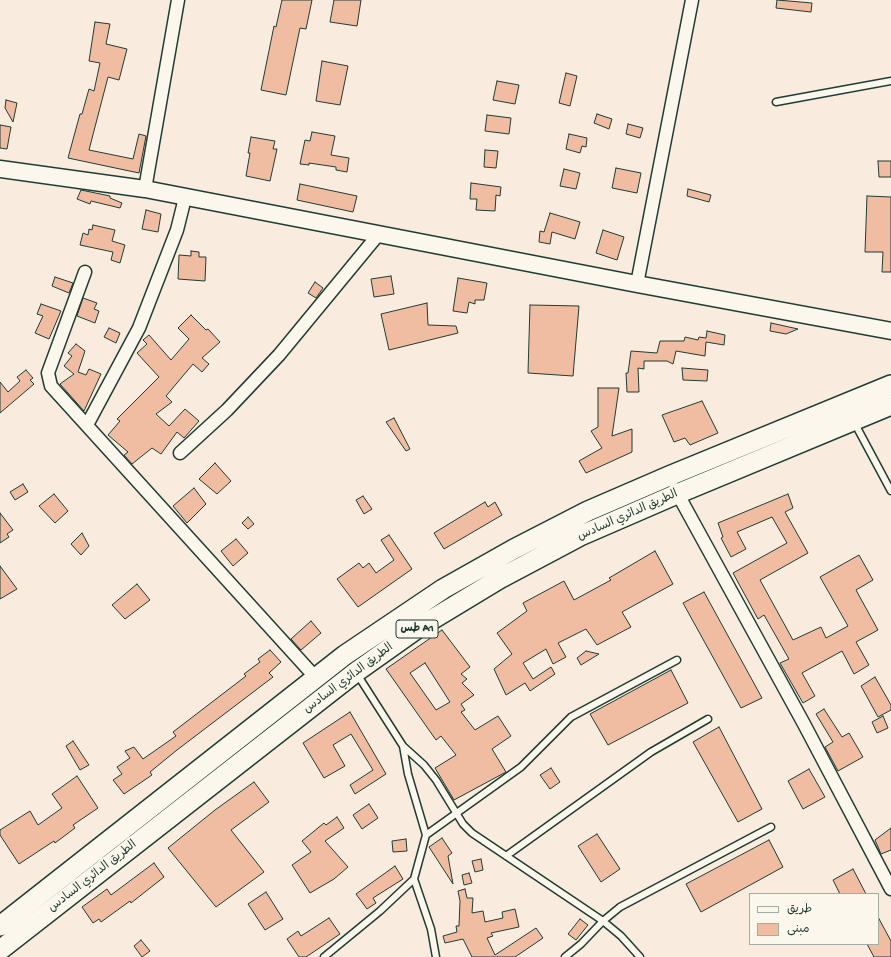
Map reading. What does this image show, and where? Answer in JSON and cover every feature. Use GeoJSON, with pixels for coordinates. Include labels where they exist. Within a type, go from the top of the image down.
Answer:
{"type":"FeatureCollection","features":[{"type":"Feature","properties":{"kind":"highway","name":"الطريق الدائري السادس"},"geometry":{"type":"LineString","coordinates":[[1,920],[344,656],[443,589],[514,549],[588,511],[669,476],[891,385]]}},
{"type":"Feature","properties":{"kind":"highway","name":"الطريق الدائري السادس"},"geometry":{"type":"LineString","coordinates":[[0,950],[356,672],[418,628],[499,579],[580,536],[891,405]]}},
{"type":"Feature","properties":{"kind":"highway"},"geometry":{"type":"LineString","coordinates":[[514,549],[523,566]]}},
{"type":"Feature","properties":{"kind":"highway"},"geometry":{"type":"LineString","coordinates":[[344,656],[356,672]]}},
{"type":"Feature","properties":{"kind":"main road"},"geometry":{"type":"LineString","coordinates":[[0,169],[145,189],[378,235],[891,331]]}},
{"type":"Feature","properties":{"kind":"street"},"geometry":{"type":"LineString","coordinates":[[145,189],[178,0]]}},
{"type":"Feature","properties":{"kind":"street"},"geometry":{"type":"LineString","coordinates":[[637,284],[692,0]]}},
{"type":"Feature","properties":{"kind":"street"},"geometry":{"type":"LineString","coordinates":[[87,425],[139,328],[177,230],[185,198]]}},
{"type":"Feature","properties":{"kind":"street"},"geometry":{"type":"LineString","coordinates":[[180,452],[227,410],[279,356],[378,235]]}},
{"type":"Feature","properties":{"kind":"street"},"geometry":{"type":"LineString","coordinates":[[85,272],[48,373],[48,380],[51,386],[316,678]]}},
{"type":"Feature","properties":{"kind":"street"},"geometry":{"type":"LineString","coordinates":[[669,476],[677,494],[804,724],[891,889]]}},
{"type":"Feature","properties":{"kind":"lane"},"geometry":{"type":"LineString","coordinates":[[776,102],[891,81]]}},
{"type":"Feature","properties":{"kind":"lane"},"geometry":{"type":"LineString","coordinates":[[854,421],[891,491]]}},
{"type":"Feature","properties":{"kind":"lane"},"geometry":{"type":"LineString","coordinates":[[426,834],[521,767],[571,717],[677,660]]}},
{"type":"Feature","properties":{"kind":"lane"},"geometry":{"type":"LineString","coordinates":[[356,672],[403,746],[424,765],[472,834],[603,921],[621,936],[640,957]]}},
{"type":"Feature","properties":{"kind":"lane"},"geometry":{"type":"LineString","coordinates":[[506,856],[645,756],[708,719]]}},
{"type":"Feature","properties":{"kind":"lane"},"geometry":{"type":"LineString","coordinates":[[324,957],[380,912],[414,879],[426,834],[408,774],[403,746]]}},
{"type":"Feature","properties":{"kind":"lane"},"geometry":{"type":"LineString","coordinates":[[565,957],[620,907],[771,827]]}},
{"type":"Feature","properties":{"kind":"lane"},"geometry":{"type":"LineString","coordinates":[[414,879],[431,929],[436,957]]}},
{"type":"Feature","properties":{"kind":"building"},"geometry":{"type":"Polygon","coordinates":[[[282,0],[312,0],[306,29],[300,28],[286,95],[261,90],[274,26],[276,27],[282,0]]]}},
{"type":"Feature","properties":{"kind":"building"},"geometry":{"type":"Polygon","coordinates":[[[334,0],[361,0],[357,26],[330,22],[334,0]]]}},
{"type":"Feature","properties":{"kind":"building"},"geometry":{"type":"Polygon","coordinates":[[[777,0],[812,3],[811,12],[776,8],[777,0]]]}},
{"type":"Feature","properties":{"kind":"building"},"geometry":{"type":"Polygon","coordinates":[[[95,22],[110,24],[106,44],[127,49],[119,80],[108,77],[89,150],[133,159],[139,134],[146,136],[139,173],[68,158],[80,114],[82,114],[89,89],[94,91],[100,63],[89,61],[95,22]]]}},
{"type":"Feature","properties":{"kind":"building"},"geometry":{"type":"Polygon","coordinates":[[[322,61],[348,66],[340,105],[316,101],[322,61]]]}},
{"type":"Feature","properties":{"kind":"building"},"geometry":{"type":"Polygon","coordinates":[[[566,73],[577,76],[570,106],[559,103],[566,73]]]}},
{"type":"Feature","properties":{"kind":"building"},"geometry":{"type":"Polygon","coordinates":[[[497,81],[519,85],[515,104],[493,100],[497,81]]]}},
{"type":"Feature","properties":{"kind":"building"},"geometry":{"type":"Polygon","coordinates":[[[6,100],[17,103],[13,122],[5,108],[6,100]]]}},
{"type":"Feature","properties":{"kind":"building"},"geometry":{"type":"Polygon","coordinates":[[[597,114],[612,119],[609,129],[594,123],[597,114]]]}},
{"type":"Feature","properties":{"kind":"building"},"geometry":{"type":"Polygon","coordinates":[[[487,115],[511,118],[509,134],[485,131],[487,115]]]}},
{"type":"Feature","properties":{"kind":"building"},"geometry":{"type":"Polygon","coordinates":[[[628,124],[643,128],[640,138],[626,134],[628,124]]]}},
{"type":"Feature","properties":{"kind":"building"},"geometry":{"type":"Polygon","coordinates":[[[0,125],[11,127],[7,149],[0,148],[0,125]]]}},
{"type":"Feature","properties":{"kind":"building"},"geometry":{"type":"Polygon","coordinates":[[[312,132],[335,136],[331,155],[349,158],[347,172],[336,170],[336,167],[309,163],[309,165],[300,164],[305,140],[310,141],[312,132]]]}},
{"type":"Feature","properties":{"kind":"building"},"geometry":{"type":"Polygon","coordinates":[[[569,134],[587,138],[586,147],[582,146],[580,153],[566,149],[569,134]]]}},
{"type":"Feature","properties":{"kind":"building"},"geometry":{"type":"Polygon","coordinates":[[[251,137],[275,141],[273,149],[277,149],[270,181],[246,176],[251,137]]]}},
{"type":"Feature","properties":{"kind":"building"},"geometry":{"type":"Polygon","coordinates":[[[485,150],[498,151],[496,168],[484,167],[485,150]]]}},
{"type":"Feature","properties":{"kind":"building"},"geometry":{"type":"Polygon","coordinates":[[[878,161],[891,161],[891,177],[879,177],[878,161]]]}},
{"type":"Feature","properties":{"kind":"building"},"geometry":{"type":"Polygon","coordinates":[[[616,168],[641,173],[637,193],[612,188],[616,168]]]}},
{"type":"Feature","properties":{"kind":"building"},"geometry":{"type":"Polygon","coordinates":[[[564,169],[580,173],[576,189],[560,186],[564,169]]]}},
{"type":"Feature","properties":{"kind":"building"},"geometry":{"type":"Polygon","coordinates":[[[471,183],[501,187],[500,196],[496,195],[495,211],[476,210],[477,199],[470,199],[471,183]]]}},
{"type":"Feature","properties":{"kind":"building"},"geometry":{"type":"Polygon","coordinates":[[[300,184],[357,196],[353,212],[297,200],[300,184]]]}},
{"type":"Feature","properties":{"kind":"building"},"geometry":{"type":"Polygon","coordinates":[[[688,189],[711,195],[709,202],[687,196],[688,189]]]}},
{"type":"Feature","properties":{"kind":"building"},"geometry":{"type":"Polygon","coordinates":[[[81,190],[110,196],[110,198],[122,203],[120,208],[91,201],[90,204],[77,199],[81,190]]]}},
{"type":"Feature","properties":{"kind":"building"},"geometry":{"type":"Polygon","coordinates":[[[867,196],[891,197],[891,272],[882,272],[883,252],[865,252],[867,196]]]}},
{"type":"Feature","properties":{"kind":"building"},"geometry":{"type":"Polygon","coordinates":[[[146,210],[161,214],[158,232],[142,229],[146,210]]]}},
{"type":"Feature","properties":{"kind":"building"},"geometry":{"type":"Polygon","coordinates":[[[550,213],[580,222],[575,239],[552,232],[550,244],[539,242],[540,231],[544,232],[550,213]]]}},
{"type":"Feature","properties":{"kind":"building"},"geometry":{"type":"Polygon","coordinates":[[[93,225],[115,230],[112,241],[125,245],[120,263],[111,260],[113,252],[80,245],[83,233],[88,235],[89,229],[92,230],[93,225]]]}},
{"type":"Feature","properties":{"kind":"building"},"geometry":{"type":"Polygon","coordinates":[[[603,230],[624,237],[617,260],[596,253],[603,230]]]}},
{"type":"Feature","properties":{"kind":"building"},"geometry":{"type":"Polygon","coordinates":[[[191,251],[199,252],[199,257],[206,257],[205,281],[178,279],[179,255],[191,256],[191,251]]]}},
{"type":"Feature","properties":{"kind":"building"},"geometry":{"type":"Polygon","coordinates":[[[391,276],[394,294],[374,297],[371,279],[391,276]]]}},
{"type":"Feature","properties":{"kind":"building"},"geometry":{"type":"Polygon","coordinates":[[[55,277],[73,283],[69,293],[52,286],[55,277]]]}},
{"type":"Feature","properties":{"kind":"building"},"geometry":{"type":"Polygon","coordinates":[[[458,278],[487,283],[484,300],[475,300],[475,304],[469,302],[467,313],[453,311],[458,278]]]}},
{"type":"Feature","properties":{"kind":"building"},"geometry":{"type":"Polygon","coordinates":[[[315,282],[323,288],[316,298],[308,293],[315,282]]]}},
{"type":"Feature","properties":{"kind":"building"},"geometry":{"type":"Polygon","coordinates":[[[83,298],[97,303],[94,309],[99,311],[95,323],[77,316],[83,298]]]}},
{"type":"Feature","properties":{"kind":"building"},"geometry":{"type":"Polygon","coordinates":[[[427,303],[428,325],[456,326],[458,333],[389,350],[381,314],[427,303]]]}},
{"type":"Feature","properties":{"kind":"building"},"geometry":{"type":"Polygon","coordinates":[[[41,304],[61,311],[49,339],[35,333],[43,316],[37,314],[41,304]]]}},
{"type":"Feature","properties":{"kind":"building"},"geometry":{"type":"Polygon","coordinates":[[[530,305],[579,306],[573,376],[528,373],[530,305]]]}},
{"type":"Feature","properties":{"kind":"building"},"geometry":{"type":"Polygon","coordinates":[[[191,315],[206,330],[208,329],[220,342],[202,358],[209,364],[202,372],[193,364],[166,396],[172,402],[156,414],[169,426],[185,409],[199,421],[184,438],[177,432],[161,454],[152,448],[132,464],[124,455],[128,452],[108,435],[120,421],[117,419],[159,377],[137,353],[147,344],[143,340],[149,335],[171,360],[189,339],[178,328],[191,315]]]}},
{"type":"Feature","properties":{"kind":"building"},"geometry":{"type":"Polygon","coordinates":[[[771,323],[798,329],[786,334],[770,331],[771,323]]]}},
{"type":"Feature","properties":{"kind":"building"},"geometry":{"type":"Polygon","coordinates":[[[109,328],[120,333],[116,343],[104,337],[109,328]]]}},
{"type":"Feature","properties":{"kind":"building"},"geometry":{"type":"Polygon","coordinates":[[[707,331],[725,335],[724,345],[706,342],[705,356],[676,351],[673,364],[667,361],[644,361],[644,369],[638,368],[639,392],[627,392],[626,373],[628,373],[631,351],[657,353],[660,341],[684,341],[685,337],[698,340],[699,337],[706,338],[707,331]]]}},
{"type":"Feature","properties":{"kind":"building"},"geometry":{"type":"Polygon","coordinates":[[[76,344],[85,351],[78,372],[86,375],[89,369],[101,374],[84,411],[60,384],[74,374],[64,366],[72,356],[68,353],[76,344]]]}},
{"type":"Feature","properties":{"kind":"building"},"geometry":{"type":"Polygon","coordinates":[[[682,368],[708,370],[707,381],[683,380],[682,368]]]}},
{"type":"Feature","properties":{"kind":"building"},"geometry":{"type":"Polygon","coordinates":[[[26,370],[33,378],[30,380],[34,384],[0,413],[0,382],[8,392],[20,381],[17,377],[26,370]]]}},
{"type":"Feature","properties":{"kind":"building"},"geometry":{"type":"Polygon","coordinates":[[[598,388],[619,388],[612,436],[632,429],[632,452],[586,473],[579,461],[602,448],[591,431],[598,427],[598,388]]]}},
{"type":"Feature","properties":{"kind":"building"},"geometry":{"type":"Polygon","coordinates":[[[702,401],[718,433],[690,445],[685,438],[674,442],[662,415],[702,401]]]}},
{"type":"Feature","properties":{"kind":"building"},"geometry":{"type":"Polygon","coordinates":[[[394,418],[410,449],[406,451],[386,422],[394,418]]]}},
{"type":"Feature","properties":{"kind":"building"},"geometry":{"type":"Polygon","coordinates":[[[215,463],[231,481],[217,494],[199,479],[215,463]]]}},
{"type":"Feature","properties":{"kind":"building"},"geometry":{"type":"Polygon","coordinates":[[[23,484],[28,492],[15,500],[10,492],[23,484]]]}},
{"type":"Feature","properties":{"kind":"building"},"geometry":{"type":"Polygon","coordinates":[[[194,488],[206,504],[187,523],[173,506],[194,488]]]}},
{"type":"Feature","properties":{"kind":"building"},"geometry":{"type":"Polygon","coordinates":[[[54,494],[68,511],[55,523],[39,506],[54,494]]]}},
{"type":"Feature","properties":{"kind":"building"},"geometry":{"type":"Polygon","coordinates":[[[788,494],[793,508],[785,512],[808,553],[760,580],[793,640],[821,627],[826,638],[848,626],[820,577],[859,555],[873,580],[856,590],[878,630],[856,642],[869,665],[854,674],[842,651],[802,673],[815,696],[803,703],[780,663],[789,659],[764,615],[758,619],[733,573],[787,543],[772,517],[737,532],[746,549],[731,557],[721,538],[723,537],[718,523],[788,494]]]}},
{"type":"Feature","properties":{"kind":"building"},"geometry":{"type":"Polygon","coordinates":[[[363,496],[372,509],[364,514],[356,500],[363,496]]]}},
{"type":"Feature","properties":{"kind":"building"},"geometry":{"type":"Polygon","coordinates":[[[485,502],[488,507],[495,502],[502,515],[444,549],[434,533],[485,502]]]}},
{"type":"Feature","properties":{"kind":"building"},"geometry":{"type":"Polygon","coordinates":[[[0,513],[13,530],[7,534],[9,537],[0,543],[0,513]]]}},
{"type":"Feature","properties":{"kind":"building"},"geometry":{"type":"Polygon","coordinates":[[[248,517],[254,524],[248,529],[242,523],[248,517]]]}},
{"type":"Feature","properties":{"kind":"building"},"geometry":{"type":"Polygon","coordinates":[[[82,533],[89,546],[81,555],[71,544],[82,533]]]}},
{"type":"Feature","properties":{"kind":"building"},"geometry":{"type":"Polygon","coordinates":[[[389,535],[412,569],[358,607],[337,579],[359,563],[363,568],[369,563],[376,573],[394,560],[381,540],[389,535]]]}},
{"type":"Feature","properties":{"kind":"building"},"geometry":{"type":"Polygon","coordinates":[[[236,539],[248,553],[233,566],[221,551],[236,539]]]}},
{"type":"Feature","properties":{"kind":"building"},"geometry":{"type":"Polygon","coordinates":[[[655,551],[673,584],[622,612],[631,627],[597,645],[586,629],[558,643],[566,657],[553,664],[546,649],[523,663],[533,679],[551,667],[555,674],[530,691],[525,683],[506,695],[494,669],[512,654],[497,633],[527,611],[523,603],[564,581],[574,600],[611,580],[609,578],[655,551]]]}},
{"type":"Feature","properties":{"kind":"building"},"geometry":{"type":"Polygon","coordinates":[[[0,566],[17,589],[0,599],[0,566]]]}},
{"type":"Feature","properties":{"kind":"building"},"geometry":{"type":"Polygon","coordinates":[[[137,584],[150,600],[125,619],[112,605],[137,584]]]}},
{"type":"Feature","properties":{"kind":"building"},"geometry":{"type":"Polygon","coordinates":[[[704,592],[762,698],[741,708],[683,603],[704,592]]]}},
{"type":"Feature","properties":{"kind":"building"},"geometry":{"type":"Polygon","coordinates":[[[311,621],[321,633],[301,650],[291,639],[311,621]]]}},
{"type":"Feature","properties":{"kind":"building"},"geometry":{"type":"Polygon","coordinates":[[[442,630],[470,667],[461,674],[467,679],[462,683],[474,695],[461,704],[465,710],[461,712],[475,730],[498,716],[511,736],[492,749],[506,772],[454,800],[435,768],[456,755],[441,736],[436,740],[386,669],[442,630]],[[425,663],[410,673],[436,710],[450,702],[425,663]]]}},
{"type":"Feature","properties":{"kind":"building"},"geometry":{"type":"Polygon","coordinates":[[[270,650],[281,662],[269,673],[273,677],[177,750],[150,772],[152,775],[124,794],[113,780],[122,774],[117,767],[130,758],[125,751],[134,747],[143,759],[176,736],[173,732],[246,676],[244,674],[260,662],[258,659],[270,650]]]}},
{"type":"Feature","properties":{"kind":"building"},"geometry":{"type":"Polygon","coordinates":[[[586,651],[599,654],[581,665],[577,658],[586,651]]]}},
{"type":"Feature","properties":{"kind":"building"},"geometry":{"type":"Polygon","coordinates":[[[671,670],[688,703],[608,745],[590,714],[671,670]]]}},
{"type":"Feature","properties":{"kind":"building"},"geometry":{"type":"Polygon","coordinates":[[[875,677],[891,705],[891,710],[878,717],[861,686],[875,677]]]}},
{"type":"Feature","properties":{"kind":"building"},"geometry":{"type":"Polygon","coordinates":[[[824,709],[842,737],[849,733],[863,757],[838,771],[825,747],[833,742],[816,714],[824,709]]]}},
{"type":"Feature","properties":{"kind":"building"},"geometry":{"type":"Polygon","coordinates":[[[350,712],[386,774],[355,794],[350,785],[373,770],[351,734],[333,745],[345,766],[324,778],[303,743],[350,712]]]}},
{"type":"Feature","properties":{"kind":"building"},"geometry":{"type":"Polygon","coordinates":[[[883,716],[888,728],[877,733],[872,722],[883,716]]]}},
{"type":"Feature","properties":{"kind":"building"},"geometry":{"type":"Polygon","coordinates":[[[719,727],[762,809],[738,822],[693,742],[719,727]]]}},
{"type":"Feature","properties":{"kind":"building"},"geometry":{"type":"Polygon","coordinates":[[[73,741],[89,765],[80,770],[66,746],[73,741]]]}},
{"type":"Feature","properties":{"kind":"building"},"geometry":{"type":"Polygon","coordinates":[[[551,768],[560,782],[550,789],[540,775],[551,768]]]}},
{"type":"Feature","properties":{"kind":"building"},"geometry":{"type":"Polygon","coordinates":[[[809,769],[825,797],[803,809],[788,781],[809,769]]]}},
{"type":"Feature","properties":{"kind":"building"},"geometry":{"type":"Polygon","coordinates":[[[77,776],[98,808],[73,825],[75,828],[55,843],[54,841],[19,864],[0,835],[0,830],[30,811],[38,825],[62,808],[52,794],[77,776]]]}},
{"type":"Feature","properties":{"kind":"building"},"geometry":{"type":"Polygon","coordinates":[[[254,782],[269,802],[231,830],[264,872],[216,907],[168,848],[215,810],[254,782]]]}},
{"type":"Feature","properties":{"kind":"building"},"geometry":{"type":"Polygon","coordinates":[[[369,804],[378,818],[362,829],[353,815],[369,804]]]}},
{"type":"Feature","properties":{"kind":"building"},"geometry":{"type":"Polygon","coordinates":[[[337,817],[344,828],[325,841],[348,867],[334,879],[310,893],[292,865],[311,852],[302,841],[324,823],[326,825],[337,817]]]}},
{"type":"Feature","properties":{"kind":"building"},"geometry":{"type":"Polygon","coordinates":[[[891,828],[891,850],[881,854],[875,840],[891,828]]]}},
{"type":"Feature","properties":{"kind":"building"},"geometry":{"type":"Polygon","coordinates":[[[597,834],[620,869],[601,882],[578,846],[597,834]]]}},
{"type":"Feature","properties":{"kind":"building"},"geometry":{"type":"Polygon","coordinates":[[[442,838],[452,853],[448,856],[453,884],[429,847],[442,838]]]}},
{"type":"Feature","properties":{"kind":"building"},"geometry":{"type":"Polygon","coordinates":[[[406,839],[407,851],[393,852],[392,841],[406,839]]]}},
{"type":"Feature","properties":{"kind":"building"},"geometry":{"type":"Polygon","coordinates":[[[769,840],[783,867],[701,912],[686,884],[769,840]]]}},
{"type":"Feature","properties":{"kind":"building"},"geometry":{"type":"Polygon","coordinates":[[[481,859],[483,870],[475,872],[472,861],[481,859]]]}},
{"type":"Feature","properties":{"kind":"building"},"geometry":{"type":"Polygon","coordinates":[[[154,863],[164,877],[131,903],[130,901],[101,922],[99,919],[93,923],[82,907],[107,889],[111,895],[154,863]]]}},
{"type":"Feature","properties":{"kind":"building"},"geometry":{"type":"Polygon","coordinates":[[[395,866],[403,879],[373,898],[376,903],[367,909],[356,894],[395,866]]]}},
{"type":"Feature","properties":{"kind":"building"},"geometry":{"type":"Polygon","coordinates":[[[853,869],[865,893],[840,893],[833,880],[853,869]]]}},
{"type":"Feature","properties":{"kind":"building"},"geometry":{"type":"Polygon","coordinates":[[[469,873],[472,883],[464,885],[462,875],[469,873]]]}},
{"type":"Feature","properties":{"kind":"building"},"geometry":{"type":"Polygon","coordinates":[[[465,889],[467,898],[473,898],[472,913],[483,911],[485,922],[503,918],[502,912],[515,909],[519,927],[491,933],[493,936],[487,938],[495,955],[536,928],[543,938],[515,957],[472,957],[463,939],[445,943],[443,936],[457,932],[456,926],[459,926],[460,901],[458,891],[465,889]]]}},
{"type":"Feature","properties":{"kind":"building"},"geometry":{"type":"Polygon","coordinates":[[[266,892],[283,919],[265,930],[248,904],[266,892]]]}},
{"type":"Feature","properties":{"kind":"building"},"geometry":{"type":"Polygon","coordinates":[[[329,918],[340,934],[306,957],[299,957],[287,939],[298,931],[301,936],[329,918]]]}},
{"type":"Feature","properties":{"kind":"building"},"geometry":{"type":"Polygon","coordinates":[[[580,919],[588,925],[576,940],[568,934],[580,919]]]}},
{"type":"Feature","properties":{"kind":"building"},"geometry":{"type":"Polygon","coordinates":[[[879,919],[891,941],[891,957],[874,957],[868,945],[879,945],[879,919]]]}},
{"type":"Feature","properties":{"kind":"building"},"geometry":{"type":"Polygon","coordinates":[[[141,940],[150,951],[142,957],[134,946],[141,940]]]}}]}
